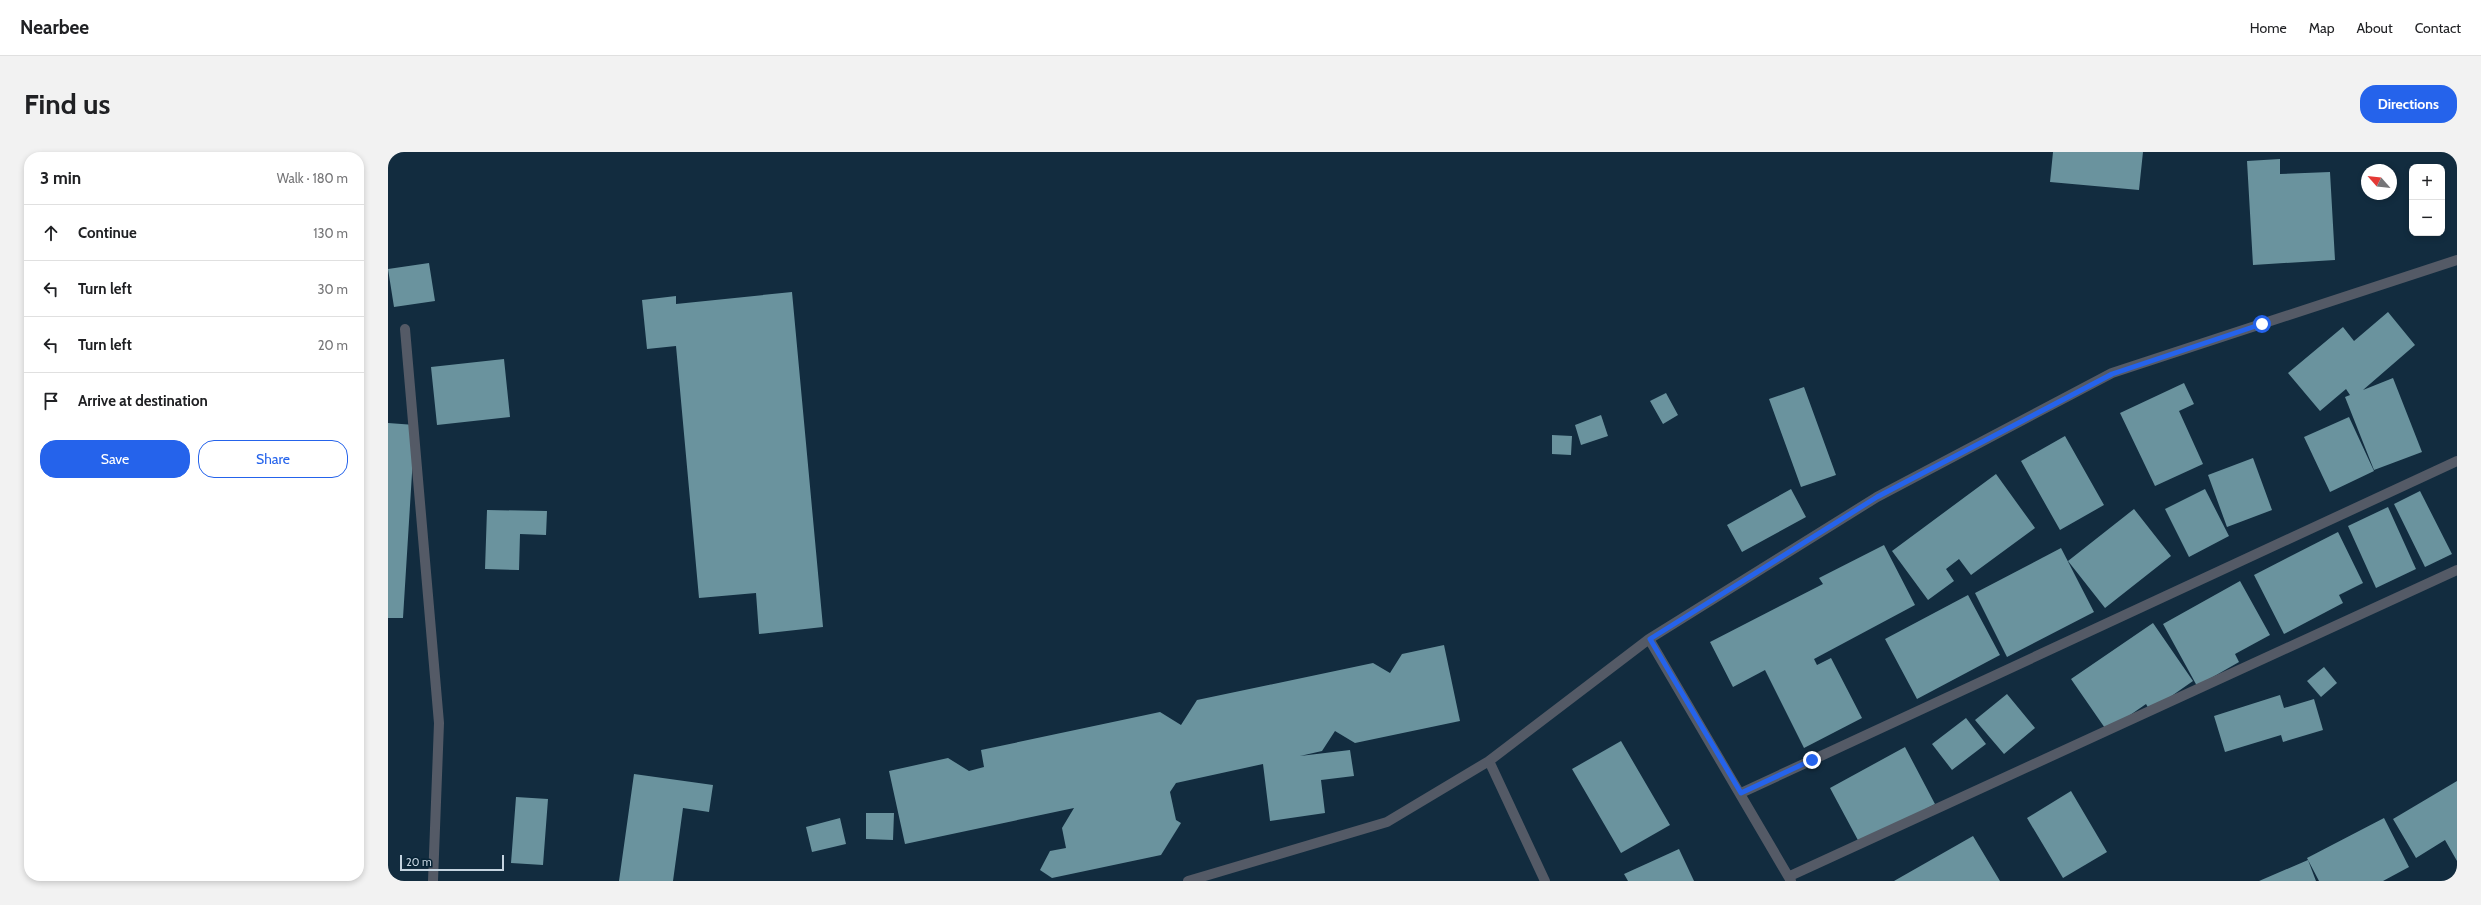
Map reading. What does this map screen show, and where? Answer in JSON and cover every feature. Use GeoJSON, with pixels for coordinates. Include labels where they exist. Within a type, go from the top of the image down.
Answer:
{"type":"FeatureCollection","features":[{"type":"Feature","properties":{"kind":"street"},"geometry":{"type":"LineString","coordinates":[[1188,881],[1387,822],[1488,761],[1650,639],[1877,497],[2112,374],[2457,260]]}},
{"type":"Feature","properties":{"kind":"street"},"geometry":{"type":"LineString","coordinates":[[405,329],[439,723],[433,881]]}},
{"type":"Feature","properties":{"kind":"street"},"geometry":{"type":"LineString","coordinates":[[1741,793],[2457,461]]}},
{"type":"Feature","properties":{"kind":"street"},"geometry":{"type":"LineString","coordinates":[[1650,639],[1790,879],[2457,570]]}},
{"type":"Feature","properties":{"kind":"street"},"geometry":{"type":"LineString","coordinates":[[1488,761],[1545,881]]}},
{"type":"Feature","properties":{"kind":"building"},"geometry":{"type":"Polygon","coordinates":[[[2053,152],[2143,152],[2139,190],[2050,182],[2053,152]]]}},
{"type":"Feature","properties":{"kind":"building"},"geometry":{"type":"Polygon","coordinates":[[[2280,159],[2280,174],[2330,172],[2335,260],[2253,265],[2247,161],[2280,159]]]}},
{"type":"Feature","properties":{"kind":"building"},"geometry":{"type":"Polygon","coordinates":[[[429,263],[435,301],[394,307],[388,269],[429,263]]]}},
{"type":"Feature","properties":{"kind":"building"},"geometry":{"type":"Polygon","coordinates":[[[792,292],[823,627],[759,634],[756,593],[699,598],[676,346],[647,349],[642,300],[676,296],[676,304],[792,292]]]}},
{"type":"Feature","properties":{"kind":"building"},"geometry":{"type":"Polygon","coordinates":[[[2388,312],[2415,345],[2363,390],[2393,378],[2422,452],[2374,470],[2345,397],[2350,395],[2346,389],[2320,411],[2288,373],[2343,327],[2354,341],[2388,312]]]}},
{"type":"Feature","properties":{"kind":"building"},"geometry":{"type":"Polygon","coordinates":[[[504,359],[510,417],[437,425],[431,367],[504,359]]]}},
{"type":"Feature","properties":{"kind":"building"},"geometry":{"type":"Polygon","coordinates":[[[2184,383],[2194,404],[2179,411],[2203,464],[2155,486],[2120,413],[2184,383]]]}},
{"type":"Feature","properties":{"kind":"building"},"geometry":{"type":"Polygon","coordinates":[[[1804,387],[1836,475],[1801,487],[1769,399],[1804,387]]]}},
{"type":"Feature","properties":{"kind":"building"},"geometry":{"type":"Polygon","coordinates":[[[1666,393],[1678,415],[1663,424],[1650,401],[1666,393]]]}},
{"type":"Feature","properties":{"kind":"building"},"geometry":{"type":"Polygon","coordinates":[[[1601,415],[1608,436],[1581,445],[1575,425],[1601,415]]]}},
{"type":"Feature","properties":{"kind":"building"},"geometry":{"type":"Polygon","coordinates":[[[2349,417],[2374,471],[2330,492],[2304,437],[2349,417]]]}},
{"type":"Feature","properties":{"kind":"building"},"geometry":{"type":"Polygon","coordinates":[[[388,423],[415,425],[403,618],[388,618],[388,423]]]}},
{"type":"Feature","properties":{"kind":"building"},"geometry":{"type":"Polygon","coordinates":[[[1552,435],[1572,436],[1571,455],[1552,454],[1552,435]]]}},
{"type":"Feature","properties":{"kind":"building"},"geometry":{"type":"Polygon","coordinates":[[[2065,436],[2104,505],[2060,530],[2021,461],[2065,436]]]}},
{"type":"Feature","properties":{"kind":"building"},"geometry":{"type":"Polygon","coordinates":[[[2253,458],[2272,510],[2227,527],[2208,475],[2253,458]]]}},
{"type":"Feature","properties":{"kind":"building"},"geometry":{"type":"Polygon","coordinates":[[[1996,474],[2035,528],[1971,575],[1959,559],[1946,569],[1954,581],[1928,600],[1892,551],[1996,474]]]}},
{"type":"Feature","properties":{"kind":"building"},"geometry":{"type":"Polygon","coordinates":[[[1791,489],[1806,517],[1742,552],[1727,525],[1791,489]]]}},
{"type":"Feature","properties":{"kind":"building"},"geometry":{"type":"Polygon","coordinates":[[[2205,489],[2229,536],[2189,557],[2165,509],[2205,489]]]}},
{"type":"Feature","properties":{"kind":"building"},"geometry":{"type":"Polygon","coordinates":[[[2420,491],[2452,554],[2425,567],[2394,504],[2420,491]]]}},
{"type":"Feature","properties":{"kind":"building"},"geometry":{"type":"Polygon","coordinates":[[[2388,507],[2416,569],[2376,588],[2348,526],[2388,507]]]}},
{"type":"Feature","properties":{"kind":"building"},"geometry":{"type":"Polygon","coordinates":[[[2134,509],[2171,556],[2105,608],[2068,561],[2134,509]]]}},
{"type":"Feature","properties":{"kind":"building"},"geometry":{"type":"Polygon","coordinates":[[[487,510],[547,511],[546,535],[520,534],[519,570],[485,569],[487,510]]]}},
{"type":"Feature","properties":{"kind":"building"},"geometry":{"type":"Polygon","coordinates":[[[2338,532],[2363,583],[2339,595],[2343,603],[2284,634],[2254,575],[2338,532]]]}},
{"type":"Feature","properties":{"kind":"building"},"geometry":{"type":"Polygon","coordinates":[[[1884,545],[1915,605],[1814,659],[1817,665],[1831,658],[1862,718],[1804,748],[1765,670],[1733,687],[1710,642],[1823,584],[1819,578],[1884,545]]]}},
{"type":"Feature","properties":{"kind":"building"},"geometry":{"type":"Polygon","coordinates":[[[2061,548],[2094,612],[2007,657],[1975,593],[2061,548]]]}},
{"type":"Feature","properties":{"kind":"building"},"geometry":{"type":"Polygon","coordinates":[[[2240,581],[2270,635],[2235,654],[2239,662],[2197,686],[2163,624],[2240,581]]]}},
{"type":"Feature","properties":{"kind":"building"},"geometry":{"type":"Polygon","coordinates":[[[1968,595],[2000,655],[1917,699],[1885,639],[1968,595]]]}},
{"type":"Feature","properties":{"kind":"building"},"geometry":{"type":"Polygon","coordinates":[[[2153,623],[2193,681],[2150,711],[2146,704],[2107,731],[2071,679],[2153,623]]]}},
{"type":"Feature","properties":{"kind":"building"},"geometry":{"type":"Polygon","coordinates":[[[1444,645],[1460,721],[1355,743],[1335,731],[1322,751],[1300,756],[1350,750],[1354,776],[1321,780],[1325,813],[1270,821],[1263,764],[1176,783],[1170,792],[1176,820],[1181,823],[1161,855],[1052,878],[1040,870],[1050,851],[1066,848],[1062,828],[1074,808],[905,844],[889,771],[948,758],[969,771],[984,767],[981,750],[1160,712],[1181,725],[1197,700],[1373,663],[1390,673],[1402,654],[1444,645]]]}},
{"type":"Feature","properties":{"kind":"building"},"geometry":{"type":"Polygon","coordinates":[[[2324,667],[2337,683],[2321,697],[2307,681],[2324,667]]]}},
{"type":"Feature","properties":{"kind":"building"},"geometry":{"type":"Polygon","coordinates":[[[2007,694],[2035,728],[2004,754],[1975,720],[2007,694]]]}},
{"type":"Feature","properties":{"kind":"building"},"geometry":{"type":"Polygon","coordinates":[[[2280,695],[2284,708],[2314,699],[2323,730],[2283,742],[2281,735],[2225,752],[2214,716],[2280,695]]]}},
{"type":"Feature","properties":{"kind":"building"},"geometry":{"type":"Polygon","coordinates":[[[1966,718],[1986,744],[1952,770],[1932,744],[1966,718]]]}},
{"type":"Feature","properties":{"kind":"building"},"geometry":{"type":"Polygon","coordinates":[[[1621,741],[1670,825],[1621,853],[1572,769],[1621,741]]]}},
{"type":"Feature","properties":{"kind":"building"},"geometry":{"type":"Polygon","coordinates":[[[1905,747],[1935,804],[1860,844],[1830,788],[1905,747]]]}},
{"type":"Feature","properties":{"kind":"building"},"geometry":{"type":"Polygon","coordinates":[[[634,774],[713,785],[709,812],[683,808],[673,881],[619,881],[634,774]]]}},
{"type":"Feature","properties":{"kind":"building"},"geometry":{"type":"Polygon","coordinates":[[[2457,781],[2457,861],[2445,840],[2416,858],[2393,819],[2457,781]]]}},
{"type":"Feature","properties":{"kind":"building"},"geometry":{"type":"Polygon","coordinates":[[[2071,791],[2107,852],[2063,878],[2027,818],[2071,791]]]}},
{"type":"Feature","properties":{"kind":"building"},"geometry":{"type":"Polygon","coordinates":[[[516,797],[548,799],[543,865],[511,863],[516,797]]]}},
{"type":"Feature","properties":{"kind":"building"},"geometry":{"type":"Polygon","coordinates":[[[866,813],[894,813],[893,840],[866,839],[866,813]]]}},
{"type":"Feature","properties":{"kind":"building"},"geometry":{"type":"Polygon","coordinates":[[[840,818],[846,844],[812,852],[806,827],[840,818]]]}},
{"type":"Feature","properties":{"kind":"building"},"geometry":{"type":"Polygon","coordinates":[[[2384,818],[2409,867],[2383,881],[2319,881],[2307,858],[2384,818]]]}},
{"type":"Feature","properties":{"kind":"building"},"geometry":{"type":"Polygon","coordinates":[[[1973,836],[2000,881],[1894,881],[1973,836]]]}},
{"type":"Feature","properties":{"kind":"building"},"geometry":{"type":"Polygon","coordinates":[[[1679,849],[1694,881],[1628,881],[1624,874],[1679,849]]]}},
{"type":"Feature","properties":{"kind":"building"},"geometry":{"type":"Polygon","coordinates":[[[2308,860],[2316,881],[2259,881],[2308,860]]]}},
{"type":"Feature","properties":{"kind":"route"},"geometry":{"type":"LineString","coordinates":[[1812,760],[1741,793],[1650,639],[1877,497],[2112,374],[2262,324]]}}]}
